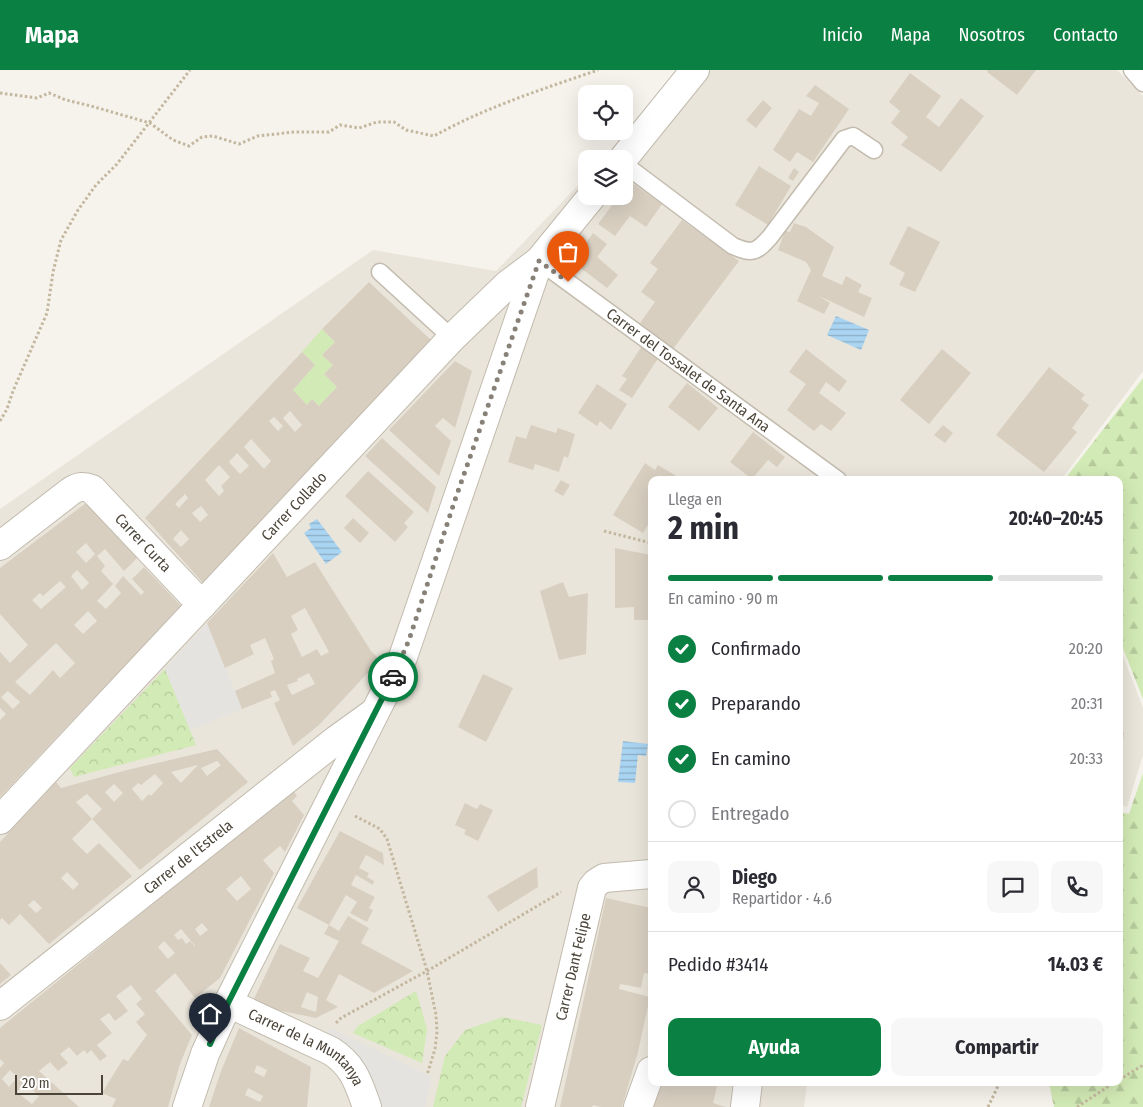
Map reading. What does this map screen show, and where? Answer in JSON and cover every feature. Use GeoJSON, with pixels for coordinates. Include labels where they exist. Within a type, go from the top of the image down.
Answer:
{"type":"FeatureCollection","features":[{"type":"Feature","properties":{"kind":"street"},"geometry":{"type":"LineString","coordinates":[[630,150],[695,70]]}},
{"type":"Feature","properties":{"kind":"street","name":"Carrer Collado"},"geometry":{"type":"LineString","coordinates":[[0,820],[452,338],[507,285],[539,261],[585,205]]}},
{"type":"Feature","properties":{"kind":"street"},"geometry":{"type":"LineString","coordinates":[[187,1107],[205,1054],[228,1003],[377,710],[409,640],[456,497],[539,261]]}},
{"type":"Feature","properties":{"kind":"street","name":"Carrer Curta"},"geometry":{"type":"LineString","coordinates":[[0,546],[71,491],[81,486],[92,489],[202,605]]}},
{"type":"Feature","properties":{"kind":"street","name":"Carrer de l'Estrela"},"geometry":{"type":"LineString","coordinates":[[0,1006],[336,740],[377,710]]}},
{"type":"Feature","properties":{"kind":"street","name":"Carrer Dant Felipe"},"geometry":{"type":"LineString","coordinates":[[540,1107],[592,888],[604,878],[648,874]]}},
{"type":"Feature","properties":{"kind":"street","name":"Carrer de la Muntanya"},"geometry":{"type":"LineString","coordinates":[[228,1003],[336,1054],[349,1065],[356,1077],[367,1107]]}},
{"type":"Feature","properties":{"kind":"street"},"geometry":{"type":"LineString","coordinates":[[638,1107],[648,1079]]}},
{"type":"Feature","properties":{"kind":"street"},"geometry":{"type":"LineString","coordinates":[[745,1107],[748,1086]]}},
{"type":"Feature","properties":{"kind":"lane"},"geometry":{"type":"LineString","coordinates":[[1132,70],[1143,83]]}},
{"type":"Feature","properties":{"kind":"lane"},"geometry":{"type":"LineString","coordinates":[[633,171],[733,246],[744,251],[753,252],[761,247],[770,237],[844,139],[853,136],[874,150]]}},
{"type":"Feature","properties":{"kind":"lane","name":"Carrer del Tossalet de Santa Ana"},"geometry":{"type":"LineString","coordinates":[[539,261],[833,476]]}},
{"type":"Feature","properties":{"kind":"lane"},"geometry":{"type":"LineString","coordinates":[[380,272],[452,338]]}},
{"type":"Feature","properties":{"kind":"path"},"geometry":{"type":"LineString","coordinates":[[0,421],[7,409],[12,391],[46,313],[61,240],[78,210],[96,185],[118,164],[190,70]]}},
{"type":"Feature","properties":{"kind":"path"},"geometry":{"type":"LineString","coordinates":[[0,93],[37,98],[49,93],[66,100],[150,123],[173,140],[189,146],[202,137],[213,136],[239,144],[258,136],[294,132],[328,132],[340,125],[359,128],[377,122],[394,122],[406,130],[434,136],[451,126],[503,103],[598,70]]}},
{"type":"Feature","properties":{"kind":"path"},"geometry":{"type":"LineString","coordinates":[[604,531],[648,542]]}},
{"type":"Feature","properties":{"kind":"path"},"geometry":{"type":"LineString","coordinates":[[330,803],[380,829],[387,839],[426,971],[436,1015],[435,1049],[427,1075]]}},
{"type":"Feature","properties":{"kind":"path"},"geometry":{"type":"LineString","coordinates":[[318,1045],[330,1028],[341,1018],[426,971],[567,888]]}},
{"type":"Feature","properties":{"kind":"path"},"geometry":{"type":"LineString","coordinates":[[1123,1077],[1143,1064]]}},
{"type":"Feature","properties":{"kind":"path"},"geometry":{"type":"LineString","coordinates":[[988,1107],[998,1086]]}},
{"type":"Feature","properties":{"kind":"path"},"geometry":{"type":"LineString","coordinates":[[1078,1107],[1109,1086]]}},
{"type":"Feature","properties":{"kind":"shaded area"},"geometry":{"type":"Polygon","coordinates":[[[689,70],[1117,70],[1143,96],[1143,371],[1064,476],[648,476],[648,1086],[807,1086],[804,1107],[0,1107],[0,509],[373,250],[496,271],[578,185],[578,205],[633,205],[633,150],[613,150],[622,140],[633,140],[633,129],[689,70]]]}},
{"type":"Feature","properties":{"kind":"shaded area"},"geometry":{"type":"Polygon","coordinates":[[[207,623],[242,709],[190,730],[165,669],[207,623]]]}},
{"type":"Feature","properties":{"kind":"shaded area"},"geometry":{"type":"Polygon","coordinates":[[[1123,656],[1143,708],[1143,755],[1127,807],[1123,806],[1123,656]]]}},
{"type":"Feature","properties":{"kind":"shaded area"},"geometry":{"type":"Polygon","coordinates":[[[330,1028],[432,1077],[425,1107],[367,1107],[319,1045],[330,1028]]]}},
{"type":"Feature","properties":{"kind":"green space"},"geometry":{"type":"Polygon","coordinates":[[[322,329],[335,342],[322,355],[333,365],[324,374],[337,387],[319,406],[312,399],[307,405],[293,390],[315,365],[302,352],[322,329]]]}},
{"type":"Feature","properties":{"kind":"green space"},"geometry":{"type":"Polygon","coordinates":[[[1143,378],[1143,699],[1123,648],[1123,476],[1067,476],[1143,378]]]}},
{"type":"Feature","properties":{"kind":"green space"},"geometry":{"type":"Polygon","coordinates":[[[165,669],[196,745],[74,777],[70,768],[165,669]]]}},
{"type":"Feature","properties":{"kind":"green space"},"geometry":{"type":"Polygon","coordinates":[[[1143,773],[1143,1107],[1054,1107],[1050,1086],[1123,1086],[1123,813],[1129,814],[1143,773]]]}},
{"type":"Feature","properties":{"kind":"green space"},"geometry":{"type":"Polygon","coordinates":[[[416,991],[427,1029],[422,1063],[353,1033],[358,1026],[416,991]]]}},
{"type":"Feature","properties":{"kind":"green space"},"geometry":{"type":"Polygon","coordinates":[[[503,1017],[542,1025],[521,1107],[433,1107],[445,1056],[465,1030],[503,1017]]]}},
{"type":"Feature","properties":{"kind":"water"},"geometry":{"type":"Polygon","coordinates":[[[836,316],[869,330],[861,350],[827,335],[836,316]]]}},
{"type":"Feature","properties":{"kind":"water"},"geometry":{"type":"Polygon","coordinates":[[[317,519],[342,552],[326,564],[304,533],[311,528],[309,524],[317,519]]]}},
{"type":"Feature","properties":{"kind":"water"},"geometry":{"type":"Polygon","coordinates":[[[623,741],[648,744],[646,756],[638,755],[635,783],[618,782],[623,741]]]}},
{"type":"Feature","properties":{"kind":"building"},"geometry":{"type":"Polygon","coordinates":[[[988,70],[1036,70],[1017,95],[987,72],[988,70]]]}},
{"type":"Feature","properties":{"kind":"building"},"geometry":{"type":"Polygon","coordinates":[[[910,73],[941,96],[926,117],[939,127],[961,98],[984,116],[941,172],[901,145],[908,137],[891,123],[900,111],[889,102],[910,73]]]}},
{"type":"Feature","properties":{"kind":"building"},"geometry":{"type":"Polygon","coordinates":[[[815,85],[849,109],[813,162],[797,152],[790,162],[773,150],[799,109],[811,116],[819,103],[806,96],[815,85]]]}},
{"type":"Feature","properties":{"kind":"building"},"geometry":{"type":"Polygon","coordinates":[[[763,100],[772,108],[756,128],[746,120],[763,100]]]}},
{"type":"Feature","properties":{"kind":"building"},"geometry":{"type":"Polygon","coordinates":[[[759,166],[791,186],[768,225],[735,205],[759,166]]]}},
{"type":"Feature","properties":{"kind":"building"},"geometry":{"type":"Polygon","coordinates":[[[794,168],[799,172],[793,181],[788,178],[794,168]]]}},
{"type":"Feature","properties":{"kind":"building"},"geometry":{"type":"Polygon","coordinates":[[[633,184],[662,204],[646,227],[630,216],[615,236],[598,224],[612,205],[633,205],[633,184]]]}},
{"type":"Feature","properties":{"kind":"building"},"geometry":{"type":"Polygon","coordinates":[[[682,220],[739,261],[673,349],[640,323],[655,302],[641,292],[658,269],[650,263],[682,220]]]}},
{"type":"Feature","properties":{"kind":"building"},"geometry":{"type":"Polygon","coordinates":[[[794,223],[806,227],[834,247],[822,276],[842,285],[846,276],[862,285],[858,292],[872,298],[864,317],[819,296],[830,303],[824,314],[797,301],[811,270],[806,262],[778,250],[785,231],[790,232],[794,223]]]}},
{"type":"Feature","properties":{"kind":"building"},"geometry":{"type":"Polygon","coordinates":[[[908,226],[940,242],[915,292],[899,285],[905,273],[889,264],[908,226]]]}},
{"type":"Feature","properties":{"kind":"building"},"geometry":{"type":"Polygon","coordinates":[[[593,233],[607,244],[597,257],[618,275],[607,288],[573,262],[593,233]]]}},
{"type":"Feature","properties":{"kind":"building"},"geometry":{"type":"Polygon","coordinates":[[[369,282],[432,341],[203,583],[145,518],[302,352],[315,365],[293,390],[307,405],[312,399],[319,406],[337,387],[324,374],[333,365],[322,355],[335,342],[322,329],[369,282]],[[290,411],[283,418],[295,432],[302,425],[290,411]],[[274,417],[269,421],[278,431],[283,426],[274,417]],[[251,439],[244,447],[264,469],[271,461],[251,439]],[[237,453],[229,462],[240,474],[249,466],[237,453]],[[219,465],[205,480],[219,496],[224,491],[221,486],[230,477],[219,465]],[[185,494],[175,504],[179,508],[188,498],[185,494]],[[201,506],[192,513],[200,522],[208,515],[201,506]],[[181,530],[173,539],[181,547],[189,539],[181,530]]]}},
{"type":"Feature","properties":{"kind":"building"},"geometry":{"type":"Polygon","coordinates":[[[642,346],[659,357],[632,398],[619,390],[627,379],[622,376],[642,346]]]}},
{"type":"Feature","properties":{"kind":"building"},"geometry":{"type":"Polygon","coordinates":[[[806,349],[847,381],[839,392],[826,382],[819,393],[846,413],[831,431],[821,424],[814,431],[787,410],[806,384],[789,372],[806,349]]]}},
{"type":"Feature","properties":{"kind":"building"},"geometry":{"type":"Polygon","coordinates":[[[942,349],[971,373],[929,424],[900,400],[942,349]]]}},
{"type":"Feature","properties":{"kind":"building"},"geometry":{"type":"Polygon","coordinates":[[[455,361],[472,371],[455,428],[443,418],[435,426],[451,441],[439,476],[389,430],[455,361]]]}},
{"type":"Feature","properties":{"kind":"building"},"geometry":{"type":"Polygon","coordinates":[[[1049,367],[1085,395],[1081,399],[1089,405],[1072,428],[1077,432],[1044,472],[996,435],[1049,367]]]}},
{"type":"Feature","properties":{"kind":"building"},"geometry":{"type":"Polygon","coordinates":[[[687,383],[718,408],[699,431],[668,407],[687,383]]]}},
{"type":"Feature","properties":{"kind":"building"},"geometry":{"type":"Polygon","coordinates":[[[597,384],[627,404],[611,430],[600,421],[597,426],[578,413],[597,384]]]}},
{"type":"Feature","properties":{"kind":"building"},"geometry":{"type":"Polygon","coordinates":[[[531,425],[556,433],[558,428],[575,434],[568,458],[564,456],[559,472],[535,464],[533,470],[508,462],[516,436],[526,439],[531,425]]]}},
{"type":"Feature","properties":{"kind":"building"},"geometry":{"type":"Polygon","coordinates":[[[943,425],[953,433],[945,443],[934,435],[943,425]]]}},
{"type":"Feature","properties":{"kind":"building"},"geometry":{"type":"Polygon","coordinates":[[[753,432],[785,457],[777,467],[768,460],[755,476],[748,476],[730,462],[753,432]]]}},
{"type":"Feature","properties":{"kind":"building"},"geometry":{"type":"Polygon","coordinates":[[[382,438],[436,487],[428,513],[365,456],[382,438]]]}},
{"type":"Feature","properties":{"kind":"building"},"geometry":{"type":"Polygon","coordinates":[[[645,463],[655,470],[658,465],[676,476],[648,476],[648,525],[643,533],[613,515],[645,463]]]}},
{"type":"Feature","properties":{"kind":"building"},"geometry":{"type":"Polygon","coordinates":[[[368,471],[414,512],[404,523],[408,527],[395,542],[345,496],[368,471]]]}},
{"type":"Feature","properties":{"kind":"building"},"geometry":{"type":"Polygon","coordinates":[[[561,480],[570,485],[563,496],[554,491],[561,480]]]}},
{"type":"Feature","properties":{"kind":"building"},"geometry":{"type":"Polygon","coordinates":[[[86,503],[137,558],[124,571],[105,549],[97,556],[105,566],[101,571],[113,584],[97,601],[106,609],[121,593],[115,586],[123,576],[141,595],[144,592],[132,579],[144,567],[181,606],[0,797],[0,720],[6,714],[0,708],[0,652],[10,663],[28,645],[0,614],[0,568],[86,503]],[[86,543],[76,552],[86,563],[95,554],[86,543]],[[77,570],[71,576],[82,590],[89,583],[77,570]],[[60,581],[43,596],[40,593],[32,600],[41,609],[66,587],[60,581]],[[88,611],[74,625],[83,634],[97,621],[88,611]],[[56,643],[15,682],[30,695],[53,670],[60,678],[75,663],[56,643]],[[8,691],[1,697],[13,709],[20,702],[8,691]]]}},
{"type":"Feature","properties":{"kind":"building"},"geometry":{"type":"Polygon","coordinates":[[[353,518],[369,533],[360,543],[344,528],[353,518]]]}},
{"type":"Feature","properties":{"kind":"building"},"geometry":{"type":"Polygon","coordinates":[[[615,548],[648,554],[648,620],[634,620],[634,607],[615,608],[615,548]]]}},
{"type":"Feature","properties":{"kind":"building"},"geometry":{"type":"Polygon","coordinates":[[[273,553],[287,577],[315,562],[371,651],[380,660],[319,725],[293,746],[274,703],[280,700],[275,690],[270,692],[272,697],[242,709],[235,691],[275,673],[271,661],[274,659],[265,638],[250,645],[254,654],[225,668],[207,623],[273,553]],[[305,608],[291,616],[298,630],[291,634],[302,657],[317,649],[321,656],[329,652],[305,608]],[[309,673],[297,679],[298,681],[287,685],[292,695],[315,684],[309,673]]]}},
{"type":"Feature","properties":{"kind":"building"},"geometry":{"type":"Polygon","coordinates":[[[563,582],[569,597],[588,593],[586,654],[559,660],[540,591],[563,582]]]}},
{"type":"Feature","properties":{"kind":"building"},"geometry":{"type":"Polygon","coordinates":[[[483,674],[513,688],[486,742],[458,727],[483,674]]]}},
{"type":"Feature","properties":{"kind":"building"},"geometry":{"type":"Polygon","coordinates":[[[217,749],[248,782],[140,870],[92,819],[72,839],[87,854],[99,843],[132,876],[49,944],[20,914],[9,925],[2,918],[0,920],[0,842],[56,782],[61,788],[217,749]],[[217,761],[201,768],[207,776],[221,765],[217,761]],[[198,765],[171,772],[181,783],[198,765]],[[155,774],[141,785],[138,783],[132,789],[142,801],[149,794],[151,796],[163,783],[155,774]],[[114,784],[105,792],[114,802],[123,793],[114,784]],[[87,794],[76,802],[92,819],[102,809],[87,794]],[[67,872],[61,878],[73,890],[79,884],[67,872]],[[34,900],[28,905],[36,913],[42,908],[34,900]]]}},
{"type":"Feature","properties":{"kind":"building"},"geometry":{"type":"Polygon","coordinates":[[[293,790],[297,796],[292,801],[304,815],[285,852],[280,846],[263,860],[274,873],[220,978],[195,998],[175,973],[155,991],[192,1035],[180,1064],[168,1107],[112,1107],[116,1099],[102,1093],[123,1059],[128,1061],[147,1035],[136,1022],[145,1014],[136,1004],[142,999],[131,985],[116,996],[128,1011],[115,1021],[109,1013],[100,1019],[112,1033],[97,1045],[107,1056],[100,1061],[91,1050],[87,1054],[84,1050],[77,1056],[69,1047],[60,1054],[68,1063],[58,1071],[50,1062],[39,1071],[79,1107],[0,1107],[0,1068],[4,1063],[0,1059],[0,1028],[293,790]],[[241,876],[226,889],[237,901],[251,889],[241,876]],[[202,923],[195,929],[200,936],[208,930],[202,923]],[[181,929],[174,935],[178,940],[182,938],[186,944],[190,941],[195,947],[181,929]],[[164,941],[158,947],[168,959],[175,953],[164,941]],[[10,1070],[2,1079],[9,1087],[18,1077],[10,1070]],[[25,1083],[17,1092],[32,1104],[39,1096],[25,1083]]]}},
{"type":"Feature","properties":{"kind":"building"},"geometry":{"type":"Polygon","coordinates":[[[465,803],[477,809],[480,804],[493,810],[478,841],[464,834],[466,830],[455,825],[465,803]]]}},
{"type":"Feature","properties":{"kind":"building"},"geometry":{"type":"Polygon","coordinates":[[[340,831],[383,853],[384,865],[366,855],[359,868],[369,873],[367,877],[374,881],[373,885],[356,875],[351,885],[375,897],[369,908],[373,910],[367,922],[350,913],[357,902],[346,895],[329,925],[297,908],[340,831]]]}},
{"type":"Feature","properties":{"kind":"building"},"geometry":{"type":"Polygon","coordinates":[[[537,867],[538,887],[498,912],[487,896],[537,867]]]}},
{"type":"Feature","properties":{"kind":"building"},"geometry":{"type":"Polygon","coordinates":[[[606,898],[648,907],[648,974],[644,973],[641,988],[620,984],[619,989],[648,996],[648,1006],[638,1052],[622,1107],[593,1105],[592,1107],[560,1107],[606,898]]]}},
{"type":"Feature","properties":{"kind":"building"},"geometry":{"type":"Polygon","coordinates":[[[348,916],[369,928],[361,943],[413,971],[374,993],[339,974],[326,1000],[338,1007],[316,1018],[251,1005],[280,944],[310,958],[303,971],[318,978],[339,941],[324,934],[329,925],[339,931],[348,916]],[[307,992],[301,1007],[316,1012],[318,997],[307,992]]]}},
{"type":"Feature","properties":{"kind":"building"},"geometry":{"type":"Polygon","coordinates":[[[0,963],[11,975],[0,984],[0,963]]]}},
{"type":"Feature","properties":{"kind":"building"},"geometry":{"type":"Polygon","coordinates":[[[239,1028],[311,1067],[307,1107],[209,1107],[221,1071],[239,1028]],[[257,1065],[254,1072],[264,1077],[267,1070],[257,1065]],[[248,1088],[245,1095],[260,1102],[263,1096],[248,1088]]]}},
{"type":"Feature","properties":{"kind":"building"},"geometry":{"type":"Polygon","coordinates":[[[660,1086],[717,1086],[713,1103],[726,1107],[652,1107],[660,1086]]]}},
{"type":"Feature","properties":{"kind":"way so far"},"geometry":{"type":"LineString","coordinates":[[393,677],[409,640],[456,497],[539,261],[568,282]]}},
{"type":"Feature","properties":{"kind":"route"},"geometry":{"type":"LineString","coordinates":[[210,1044],[228,1003],[393,677]]}}]}
